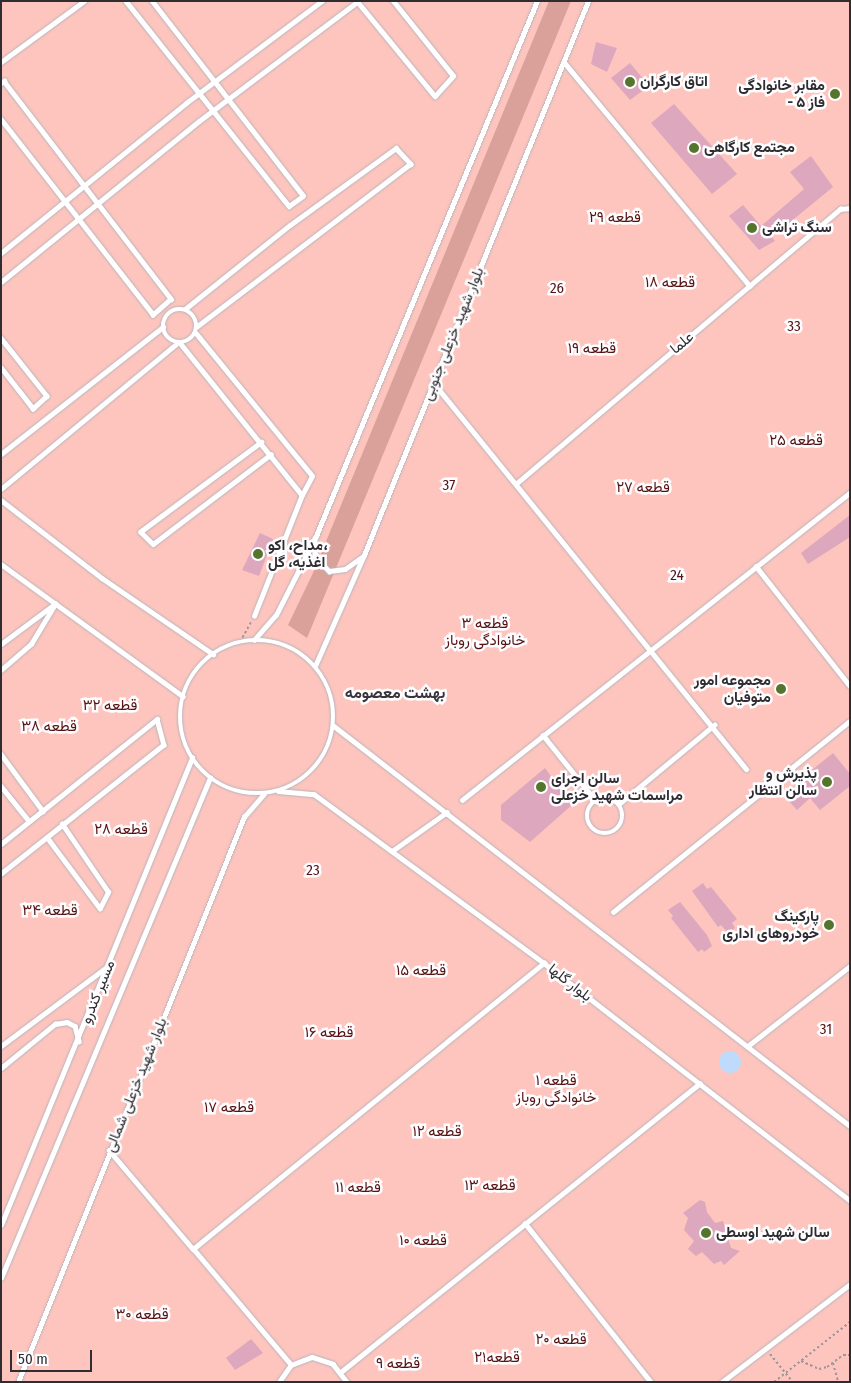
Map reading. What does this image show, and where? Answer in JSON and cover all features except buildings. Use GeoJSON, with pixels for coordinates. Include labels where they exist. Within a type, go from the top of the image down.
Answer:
{"type":"FeatureCollection","features":[{"type":"Feature","properties":{"kind":"lane"},"geometry":{"type":"LineString","coordinates":[[1,62],[84,1]]}},
{"type":"Feature","properties":{"kind":"lane"},"geometry":{"type":"LineString","coordinates":[[126,1],[289,206],[303,196],[152,1]]}},
{"type":"Feature","properties":{"kind":"lane"},"geometry":{"type":"LineString","coordinates":[[1,253],[199,93],[322,1]]}},
{"type":"Feature","properties":{"kind":"lane"},"geometry":{"type":"LineString","coordinates":[[1,282],[228,99],[357,1],[435,96],[453,76],[393,1]]}},
{"type":"Feature","properties":{"kind":"lane"},"geometry":{"type":"LineString","coordinates":[[254,640],[276,615],[316,536],[537,1]]}},
{"type":"Feature","properties":{"kind":"lane","name":"بلوار شهید خزعلی جنوبی"},"geometry":{"type":"LineString","coordinates":[[315,666],[364,555],[588,1]]}},
{"type":"Feature","properties":{"kind":"lane"},"geometry":{"type":"LineString","coordinates":[[564,62],[750,286]]}},
{"type":"Feature","properties":{"kind":"lane"},"geometry":{"type":"LineString","coordinates":[[1,83],[4,81],[171,299],[152,315],[1,120]]}},
{"type":"Feature","properties":{"kind":"lane"},"geometry":{"type":"LineString","coordinates":[[1,454],[163,327],[166,317],[174,310],[185,309],[290,225],[396,148],[411,164],[198,326]]}},
{"type":"Feature","properties":{"kind":"lane","name":"علما"},"geometry":{"type":"LineString","coordinates":[[517,483],[840,209],[850,208]]}},
{"type":"Feature","properties":{"kind":"lane"},"geometry":{"type":"LineString","coordinates":[[1,489],[178,344],[196,334],[198,326],[194,315],[185,309]]}},
{"type":"Feature","properties":{"kind":"lane"},"geometry":{"type":"LineString","coordinates":[[163,327],[167,337],[178,344],[262,442],[302,495]]}},
{"type":"Feature","properties":{"kind":"lane"},"geometry":{"type":"LineString","coordinates":[[196,334],[312,476],[302,495],[254,616]]}},
{"type":"Feature","properties":{"kind":"lane"},"geometry":{"type":"LineString","coordinates":[[1,338],[47,396],[33,408],[1,368]]}},
{"type":"Feature","properties":{"kind":"lane"},"geometry":{"type":"LineString","coordinates":[[433,382],[714,725],[746,769]]}},
{"type":"Feature","properties":{"kind":"lane"},"geometry":{"type":"LineString","coordinates":[[262,442],[141,532],[154,544],[271,454]]}},
{"type":"Feature","properties":{"kind":"lane"},"geometry":{"type":"LineString","coordinates":[[462,800],[850,492]]}},
{"type":"Feature","properties":{"kind":"lane"},"geometry":{"type":"LineString","coordinates":[[1,500],[102,578],[213,654]]}},
{"type":"Feature","properties":{"kind":"lane"},"geometry":{"type":"LineString","coordinates":[[316,536],[315,556],[329,571],[345,570],[364,555]]}},
{"type":"Feature","properties":{"kind":"lane"},"geometry":{"type":"LineString","coordinates":[[1,564],[183,696]]}},
{"type":"Feature","properties":{"kind":"lane"},"geometry":{"type":"LineString","coordinates":[[756,566],[850,686]]}},
{"type":"Feature","properties":{"kind":"lane"},"geometry":{"type":"LineString","coordinates":[[1,644],[55,604]]}},
{"type":"Feature","properties":{"kind":"lane"},"geometry":{"type":"LineString","coordinates":[[1,670],[30,644],[55,604]]}},
{"type":"Feature","properties":{"kind":"lane"},"geometry":{"type":"LineString","coordinates":[[254,640],[284,646],[315,666],[327,684],[333,704],[334,726],[320,761],[305,778],[278,792],[264,794],[236,790],[210,778],[192,758],[181,728],[183,696],[200,665],[213,654],[240,642],[254,640]]}},
{"type":"Feature","properties":{"kind":"lane"},"geometry":{"type":"LineString","coordinates":[[1,844],[157,719],[164,745],[1,874]]}},
{"type":"Feature","properties":{"kind":"lane"},"geometry":{"type":"LineString","coordinates":[[613,912],[850,721]]}},
{"type":"Feature","properties":{"kind":"lane"},"geometry":{"type":"LineString","coordinates":[[620,804],[714,725]]}},
{"type":"Feature","properties":{"kind":"lane"},"geometry":{"type":"LineString","coordinates":[[334,726],[749,1045],[850,1126]]}},
{"type":"Feature","properties":{"kind":"lane"},"geometry":{"type":"LineString","coordinates":[[544,735],[596,801]]}},
{"type":"Feature","properties":{"kind":"lane"},"geometry":{"type":"LineString","coordinates":[[1,754],[43,811]]}},
{"type":"Feature","properties":{"kind":"lane","name":"مسیر کندرو"},"geometry":{"type":"LineString","coordinates":[[1,1225],[79,1041],[192,758]]}},
{"type":"Feature","properties":{"kind":"lane"},"geometry":{"type":"LineString","coordinates":[[1,1278],[210,778]]}},
{"type":"Feature","properties":{"kind":"lane"},"geometry":{"type":"LineString","coordinates":[[1,786],[29,821]]}},
{"type":"Feature","properties":{"kind":"lane","name":"بلوار گلها"},"geometry":{"type":"LineString","coordinates":[[278,792],[314,794],[544,963],[850,1200]]}},
{"type":"Feature","properties":{"kind":"lane","name":"بلوار شهید خزعلی شمالی"},"geometry":{"type":"LineString","coordinates":[[18,1382],[109,1150],[244,817],[264,794]]}},
{"type":"Feature","properties":{"kind":"lane"},"geometry":{"type":"LineString","coordinates":[[609,798],[620,804],[624,815],[620,826],[605,834],[594,830],[588,820],[589,809],[596,801],[609,798]]}},
{"type":"Feature","properties":{"kind":"lane"},"geometry":{"type":"LineString","coordinates":[[392,851],[446,812]]}},
{"type":"Feature","properties":{"kind":"lane"},"geometry":{"type":"LineString","coordinates":[[47,837],[100,908],[108,892],[62,824]]}},
{"type":"Feature","properties":{"kind":"lane"},"geometry":{"type":"LineString","coordinates":[[193,1249],[544,963]]}},
{"type":"Feature","properties":{"kind":"lane"},"geometry":{"type":"LineString","coordinates":[[1,1046],[109,966]]}},
{"type":"Feature","properties":{"kind":"lane"},"geometry":{"type":"LineString","coordinates":[[749,1045],[850,966]]}},
{"type":"Feature","properties":{"kind":"lane"},"geometry":{"type":"LineString","coordinates":[[1,1068],[55,1024],[67,1022],[76,1026],[79,1041]]}},
{"type":"Feature","properties":{"kind":"lane"},"geometry":{"type":"LineString","coordinates":[[342,1371],[700,1083]]}},
{"type":"Feature","properties":{"kind":"lane"},"geometry":{"type":"LineString","coordinates":[[109,1150],[291,1365]]}},
{"type":"Feature","properties":{"kind":"lane"},"geometry":{"type":"LineString","coordinates":[[525,1223],[651,1382]]}},
{"type":"Feature","properties":{"kind":"lane"},"geometry":{"type":"LineString","coordinates":[[722,1382],[850,1284]]}},
{"type":"Feature","properties":{"kind":"lane"},"geometry":{"type":"LineString","coordinates":[[279,1382],[291,1365],[312,1358],[333,1364],[342,1371],[347,1382]]}},
{"type":"Feature","properties":{"kind":"path"},"geometry":{"type":"LineString","coordinates":[[240,642],[254,616]]}},
{"type":"Feature","properties":{"kind":"path"},"geometry":{"type":"LineString","coordinates":[[774,1382],[850,1322]]}},
{"type":"Feature","properties":{"kind":"path"},"geometry":{"type":"LineString","coordinates":[[766,1348],[794,1382]]}},
{"type":"Feature","properties":{"kind":"path"},"geometry":{"type":"LineString","coordinates":[[801,1361],[819,1369],[833,1363],[843,1354],[850,1355]]}},
{"type":"Feature","properties":{"kind":"path"},"geometry":{"type":"LineString","coordinates":[[833,1363],[838,1382]]}},
{"type":"Feature","properties":{"kind":"green space"},"geometry":{"type":"Polygon","coordinates":[[[1,1],[850,1],[850,1382],[1,1382],[1,1]]]}},
{"type":"Feature","properties":{"kind":"shaded area"},"geometry":{"type":"Polygon","coordinates":[[[549,1],[571,1],[307,638],[288,625],[313,573],[549,1]]]}},
{"type":"Feature","properties":{"kind":"water"},"geometry":{"type":"Polygon","coordinates":[[[726,1051],[734,1051],[741,1058],[741,1066],[734,1073],[726,1073],[719,1066],[719,1058],[726,1051]]]}},
{"type":"Feature","properties":{"kind":"place","name":"اتاق کارگران"},"geometry":{"type":"Point","coordinates":[630,82]}},
{"type":"Feature","properties":{"kind":"place","name":"مقابر خانوادگی - فاز ۵"},"geometry":{"type":"Point","coordinates":[835,94]}},
{"type":"Feature","properties":{"kind":"place","name":"مجتمع کارگاهی"},"geometry":{"type":"Point","coordinates":[694,148]}},
{"type":"Feature","properties":{"kind":"place","name":"سنگ تراشی"},"geometry":{"type":"Point","coordinates":[752,228]}},
{"type":"Feature","properties":{"kind":"place","name":"مداح، اکو، اغذیه، گل"},"geometry":{"type":"Point","coordinates":[258,554]}},
{"type":"Feature","properties":{"kind":"place","name":"مجموعه امور متوفیان"},"geometry":{"type":"Point","coordinates":[781,689]}},
{"type":"Feature","properties":{"kind":"place","name":"پذیرش و سالن انتظار"},"geometry":{"type":"Point","coordinates":[827,782]}},
{"type":"Feature","properties":{"kind":"place","name":"سالن اجرای مراسمات شهید خزعلی"},"geometry":{"type":"Point","coordinates":[541,787]}},
{"type":"Feature","properties":{"kind":"place","name":"پارکینگ خودروهای اداری"},"geometry":{"type":"Point","coordinates":[829,925]}},
{"type":"Feature","properties":{"kind":"place","name":"سالن شهید اوسطی"},"geometry":{"type":"Point","coordinates":[706,1233]}},
{"type":"Feature","properties":{"kind":"district","name":"بهشت معصومه"},"geometry":{"type":"Point","coordinates":[395,693]}},
{"type":"Feature","properties":{"kind":"park label","name":"قطعه ۲۹"},"geometry":{"type":"Point","coordinates":[615,218]}},
{"type":"Feature","properties":{"kind":"park label","name":"قطعه ۱۸"},"geometry":{"type":"Point","coordinates":[670,283]}},
{"type":"Feature","properties":{"kind":"park label","name":"26"},"geometry":{"type":"Point","coordinates":[557,289]}},
{"type":"Feature","properties":{"kind":"park label","name":"33"},"geometry":{"type":"Point","coordinates":[794,327]}},
{"type":"Feature","properties":{"kind":"park label","name":"قطعه ۱۹"},"geometry":{"type":"Point","coordinates":[592,349]}},
{"type":"Feature","properties":{"kind":"park label","name":"قطعه ۲۵"},"geometry":{"type":"Point","coordinates":[796,441]}},
{"type":"Feature","properties":{"kind":"park label","name":"37"},"geometry":{"type":"Point","coordinates":[449,486]}},
{"type":"Feature","properties":{"kind":"park label","name":"قطعه ۲۷"},"geometry":{"type":"Point","coordinates":[643,488]}},
{"type":"Feature","properties":{"kind":"park label","name":"24"},"geometry":{"type":"Point","coordinates":[677,576]}},
{"type":"Feature","properties":{"kind":"park label","name":"قطعه ۳ خانوادگی روباز"},"geometry":{"type":"Point","coordinates":[485,632]}},
{"type":"Feature","properties":{"kind":"park label","name":"قطعه ۳۲"},"geometry":{"type":"Point","coordinates":[110,706]}},
{"type":"Feature","properties":{"kind":"park label","name":"قطعه ۳۸"},"geometry":{"type":"Point","coordinates":[49,727]}},
{"type":"Feature","properties":{"kind":"park label","name":"قطعه ۲۸"},"geometry":{"type":"Point","coordinates":[121,830]}},
{"type":"Feature","properties":{"kind":"park label","name":"23"},"geometry":{"type":"Point","coordinates":[313,871]}},
{"type":"Feature","properties":{"kind":"park label","name":"قطعه ۳۴"},"geometry":{"type":"Point","coordinates":[50,911]}},
{"type":"Feature","properties":{"kind":"park label","name":"قطعه ۱۵"},"geometry":{"type":"Point","coordinates":[421,971]}},
{"type":"Feature","properties":{"kind":"park label","name":"31"},"geometry":{"type":"Point","coordinates":[826,1030]}},
{"type":"Feature","properties":{"kind":"park label","name":"قطعه ۱۶"},"geometry":{"type":"Point","coordinates":[329,1033]}},
{"type":"Feature","properties":{"kind":"park label","name":"قطعه ۱ خانوادگی روباز"},"geometry":{"type":"Point","coordinates":[556,1088]}},
{"type":"Feature","properties":{"kind":"park label","name":"قطعه ۱۷"},"geometry":{"type":"Point","coordinates":[229,1108]}},
{"type":"Feature","properties":{"kind":"park label","name":"قطعه ۱۲"},"geometry":{"type":"Point","coordinates":[437,1132]}},
{"type":"Feature","properties":{"kind":"park label","name":"قطعه ۱۳"},"geometry":{"type":"Point","coordinates":[490,1186]}},
{"type":"Feature","properties":{"kind":"park label","name":"قطعه ۱۱"},"geometry":{"type":"Point","coordinates":[358,1188]}},
{"type":"Feature","properties":{"kind":"park label","name":"قطعه ۱۰"},"geometry":{"type":"Point","coordinates":[423,1241]}},
{"type":"Feature","properties":{"kind":"park label","name":"قطعه ۳۰"},"geometry":{"type":"Point","coordinates":[142,1315]}},
{"type":"Feature","properties":{"kind":"park label","name":"قطعه ۲۰"},"geometry":{"type":"Point","coordinates":[561,1340]}},
{"type":"Feature","properties":{"kind":"park label","name":"قطعه۲۱"},"geometry":{"type":"Point","coordinates":[497,1358]}},
{"type":"Feature","properties":{"kind":"park label","name":"قطعه ۹"},"geometry":{"type":"Point","coordinates":[398,1364]}}]}
